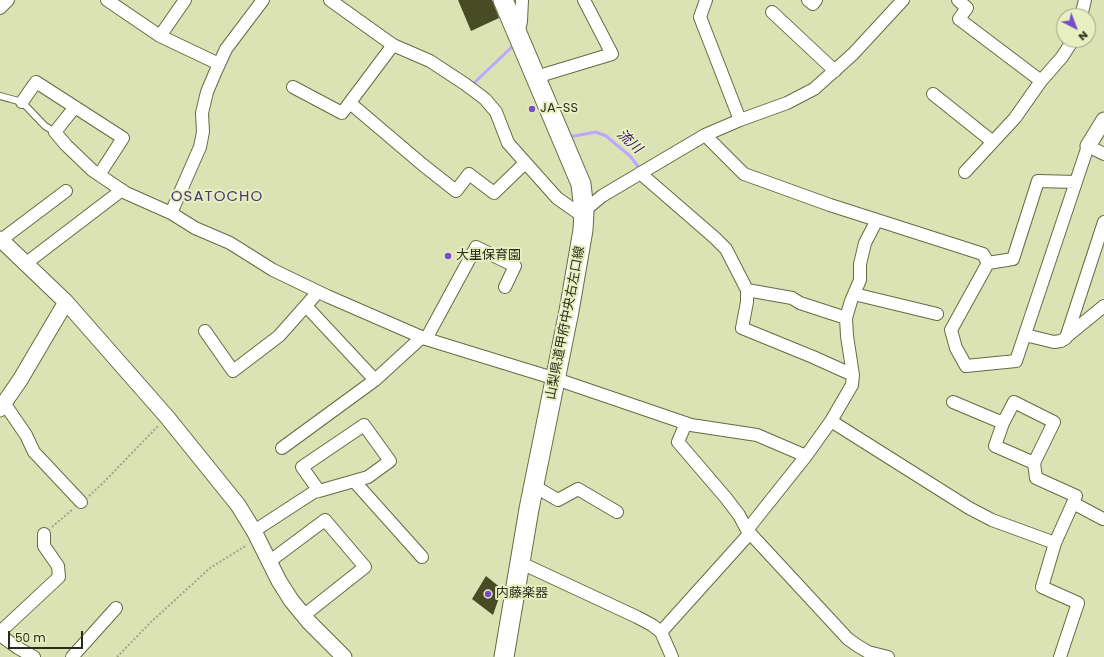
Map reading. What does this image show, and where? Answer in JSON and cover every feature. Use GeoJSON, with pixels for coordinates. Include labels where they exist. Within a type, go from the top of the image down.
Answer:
{"type":"FeatureCollection","features":[{"type":"Feature","properties":{"kind":"main road","name":"山梨県道甲府中央右左口線"},"geometry":{"type":"LineString","coordinates":[[503,0],[521,42],[540,75],[581,184],[584,214],[556,379],[534,486],[504,657]]}},
{"type":"Feature","properties":{"kind":"street"},"geometry":{"type":"LineString","coordinates":[[0,8],[8,0]]}},
{"type":"Feature","properties":{"kind":"street"},"geometry":{"type":"LineString","coordinates":[[106,0],[160,36],[219,64]]}},
{"type":"Feature","properties":{"kind":"street"},"geometry":{"type":"LineString","coordinates":[[160,36],[185,0]]}},
{"type":"Feature","properties":{"kind":"street"},"geometry":{"type":"LineString","coordinates":[[171,213],[200,147],[203,132],[202,114],[207,92],[219,64],[226,50],[263,0]]}},
{"type":"Feature","properties":{"kind":"street"},"geometry":{"type":"LineString","coordinates":[[330,0],[393,45],[430,61],[485,99],[496,112],[508,143],[525,163],[557,198],[584,214],[602,196],[705,135],[740,120],[787,103],[814,90],[853,54],[903,0]]}},
{"type":"Feature","properties":{"kind":"street"},"geometry":{"type":"LineString","coordinates":[[521,42],[522,0]]}},
{"type":"Feature","properties":{"kind":"street"},"geometry":{"type":"LineString","coordinates":[[540,75],[612,54],[584,0]]}},
{"type":"Feature","properties":{"kind":"street"},"geometry":{"type":"LineString","coordinates":[[706,0],[700,17],[740,120]]}},
{"type":"Feature","properties":{"kind":"street"},"geometry":{"type":"LineString","coordinates":[[808,0],[813,4],[816,0]]}},
{"type":"Feature","properties":{"kind":"street"},"geometry":{"type":"LineString","coordinates":[[958,0],[968,8],[959,19],[1041,81]]}},
{"type":"Feature","properties":{"kind":"street"},"geometry":{"type":"LineString","coordinates":[[772,12],[835,71]]}},
{"type":"Feature","properties":{"kind":"street"},"geometry":{"type":"LineString","coordinates":[[293,87],[342,113],[393,45]]}},
{"type":"Feature","properties":{"kind":"street"},"geometry":{"type":"LineString","coordinates":[[965,172],[1015,118],[1041,81],[1062,58],[1068,48]]}},
{"type":"Feature","properties":{"kind":"street"},"geometry":{"type":"LineString","coordinates":[[22,102],[36,82],[123,138],[99,175]]}},
{"type":"Feature","properties":{"kind":"street"},"geometry":{"type":"LineString","coordinates":[[933,94],[993,142]]}},
{"type":"Feature","properties":{"kind":"street"},"geometry":{"type":"LineString","coordinates":[[350,103],[456,191],[469,174],[494,193],[525,163]]}},
{"type":"Feature","properties":{"kind":"street"},"geometry":{"type":"LineString","coordinates":[[75,107],[55,132],[66,146],[92,170],[122,190],[171,213],[195,228],[230,243],[272,270],[318,292],[424,338],[556,379],[686,423],[757,435],[806,456]]}},
{"type":"Feature","properties":{"kind":"street"},"geometry":{"type":"LineString","coordinates":[[988,263],[951,330],[956,348],[966,366],[1016,362],[1088,146],[1104,120]]}},
{"type":"Feature","properties":{"kind":"street"},"geometry":{"type":"LineString","coordinates":[[705,135],[744,174],[830,205],[983,254],[988,263]]}},
{"type":"Feature","properties":{"kind":"street"},"geometry":{"type":"LineString","coordinates":[[1088,146],[1104,154]]}},
{"type":"Feature","properties":{"kind":"street"},"geometry":{"type":"LineString","coordinates":[[640,173],[726,249],[747,290],[747,302],[742,328],[853,375]]}},
{"type":"Feature","properties":{"kind":"street"},"geometry":{"type":"LineString","coordinates":[[988,263],[1013,259],[1038,181],[1076,182]]}},
{"type":"Feature","properties":{"kind":"street"},"geometry":{"type":"LineString","coordinates":[[25,264],[122,190]]}},
{"type":"Feature","properties":{"kind":"street"},"geometry":{"type":"LineString","coordinates":[[66,191],[0,240],[66,302],[167,417],[238,505],[256,535],[279,581],[303,616],[344,657]]}},
{"type":"Feature","properties":{"kind":"street"},"geometry":{"type":"LineString","coordinates":[[661,632],[748,531],[806,456],[831,421],[852,385],[853,375],[847,336],[846,318],[860,280],[860,264],[865,243],[877,220]]}},
{"type":"Feature","properties":{"kind":"street"},"geometry":{"type":"LineString","coordinates":[[1066,338],[1104,222]]}},
{"type":"Feature","properties":{"kind":"street"},"geometry":{"type":"LineString","coordinates":[[282,448],[375,380],[424,338],[476,248],[515,266],[505,287]]}},
{"type":"Feature","properties":{"kind":"street"},"geometry":{"type":"LineString","coordinates":[[747,290],[792,298],[800,303],[846,318]]}},
{"type":"Feature","properties":{"kind":"street"},"geometry":{"type":"LineString","coordinates":[[205,331],[233,371],[279,336],[318,292]]}},
{"type":"Feature","properties":{"kind":"street"},"geometry":{"type":"LineString","coordinates":[[854,294],[937,314]]}},
{"type":"Feature","properties":{"kind":"street"},"geometry":{"type":"LineString","coordinates":[[66,302],[20,380],[2,406],[26,435],[34,452],[81,502]]}},
{"type":"Feature","properties":{"kind":"street"},"geometry":{"type":"LineString","coordinates":[[306,306],[375,380]]}},
{"type":"Feature","properties":{"kind":"street"},"geometry":{"type":"LineString","coordinates":[[1025,335],[1054,342],[1061,342],[1104,306]]}},
{"type":"Feature","properties":{"kind":"street"},"geometry":{"type":"LineString","coordinates":[[953,402],[1003,423]]}},
{"type":"Feature","properties":{"kind":"street"},"geometry":{"type":"LineString","coordinates":[[1034,463],[995,446],[1003,423],[1014,402],[1054,422],[1034,463],[1036,478],[1076,496],[1055,543],[1042,587],[1078,603],[1060,657]]}},
{"type":"Feature","properties":{"kind":"street"},"geometry":{"type":"LineString","coordinates":[[831,421],[968,508],[992,520],[1055,543]]}},
{"type":"Feature","properties":{"kind":"street"},"geometry":{"type":"LineString","coordinates":[[686,423],[678,442],[726,498],[739,515],[748,531],[848,639],[868,652],[888,657]]}},
{"type":"Feature","properties":{"kind":"street"},"geometry":{"type":"LineString","coordinates":[[256,535],[314,492],[319,491],[368,477],[390,461],[364,425],[302,467],[319,491]]}},
{"type":"Feature","properties":{"kind":"street"},"geometry":{"type":"LineString","coordinates":[[354,481],[422,557]]}},
{"type":"Feature","properties":{"kind":"street"},"geometry":{"type":"LineString","coordinates":[[534,486],[558,500],[578,489],[617,512]]}},
{"type":"Feature","properties":{"kind":"street"},"geometry":{"type":"LineString","coordinates":[[1073,502],[1103,519]]}},
{"type":"Feature","properties":{"kind":"street"},"geometry":{"type":"LineString","coordinates":[[270,561],[325,520],[365,567],[303,616]]}},
{"type":"Feature","properties":{"kind":"street"},"geometry":{"type":"LineString","coordinates":[[34,657],[18,648],[0,634],[59,577],[58,566],[44,546],[44,534]]}},
{"type":"Feature","properties":{"kind":"street"},"geometry":{"type":"LineString","coordinates":[[520,563],[637,617],[661,632],[672,657]]}},
{"type":"Feature","properties":{"kind":"street"},"geometry":{"type":"LineString","coordinates":[[72,657],[116,608]]}},
{"type":"Feature","properties":{"kind":"lane"},"geometry":{"type":"LineString","coordinates":[[0,96],[22,102],[45,126],[55,132]]}},
{"type":"Feature","properties":{"kind":"path"},"geometry":{"type":"LineString","coordinates":[[44,534],[102,484],[167,417]]}},
{"type":"Feature","properties":{"kind":"path"},"geometry":{"type":"LineString","coordinates":[[117,657],[151,622],[210,568],[256,535]]}},
{"type":"Feature","properties":{"kind":"building"},"geometry":{"type":"Polygon","coordinates":[[[458,0],[492,0],[499,18],[471,31],[458,0]]]}},
{"type":"Feature","properties":{"kind":"building","name":"内藤楽器"},"geometry":{"type":"Polygon","coordinates":[[[486,576],[502,589],[493,615],[472,599],[486,576]]]}},
{"type":"Feature","properties":{"kind":"waterway","name":"流川"},"geometry":{"type":"LineString","coordinates":[[471,83],[473,84],[515,44]]}},
{"type":"Feature","properties":{"kind":"waterway","name":"流川"},"geometry":{"type":"LineString","coordinates":[[569,137],[596,132],[606,136],[630,156],[640,169]]}},
{"type":"Feature","properties":{"kind":"place","name":"JA-SS"},"geometry":{"type":"Point","coordinates":[532,109]}},
{"type":"Feature","properties":{"kind":"place","name":"大里保育園"},"geometry":{"type":"Point","coordinates":[448,256]}},
{"type":"Feature","properties":{"kind":"place","name":"内藤楽器"},"geometry":{"type":"Point","coordinates":[488,594]}},
{"type":"Feature","properties":{"kind":"district","name":"OSATOCHO"},"geometry":{"type":"Point","coordinates":[217,197]}}]}
